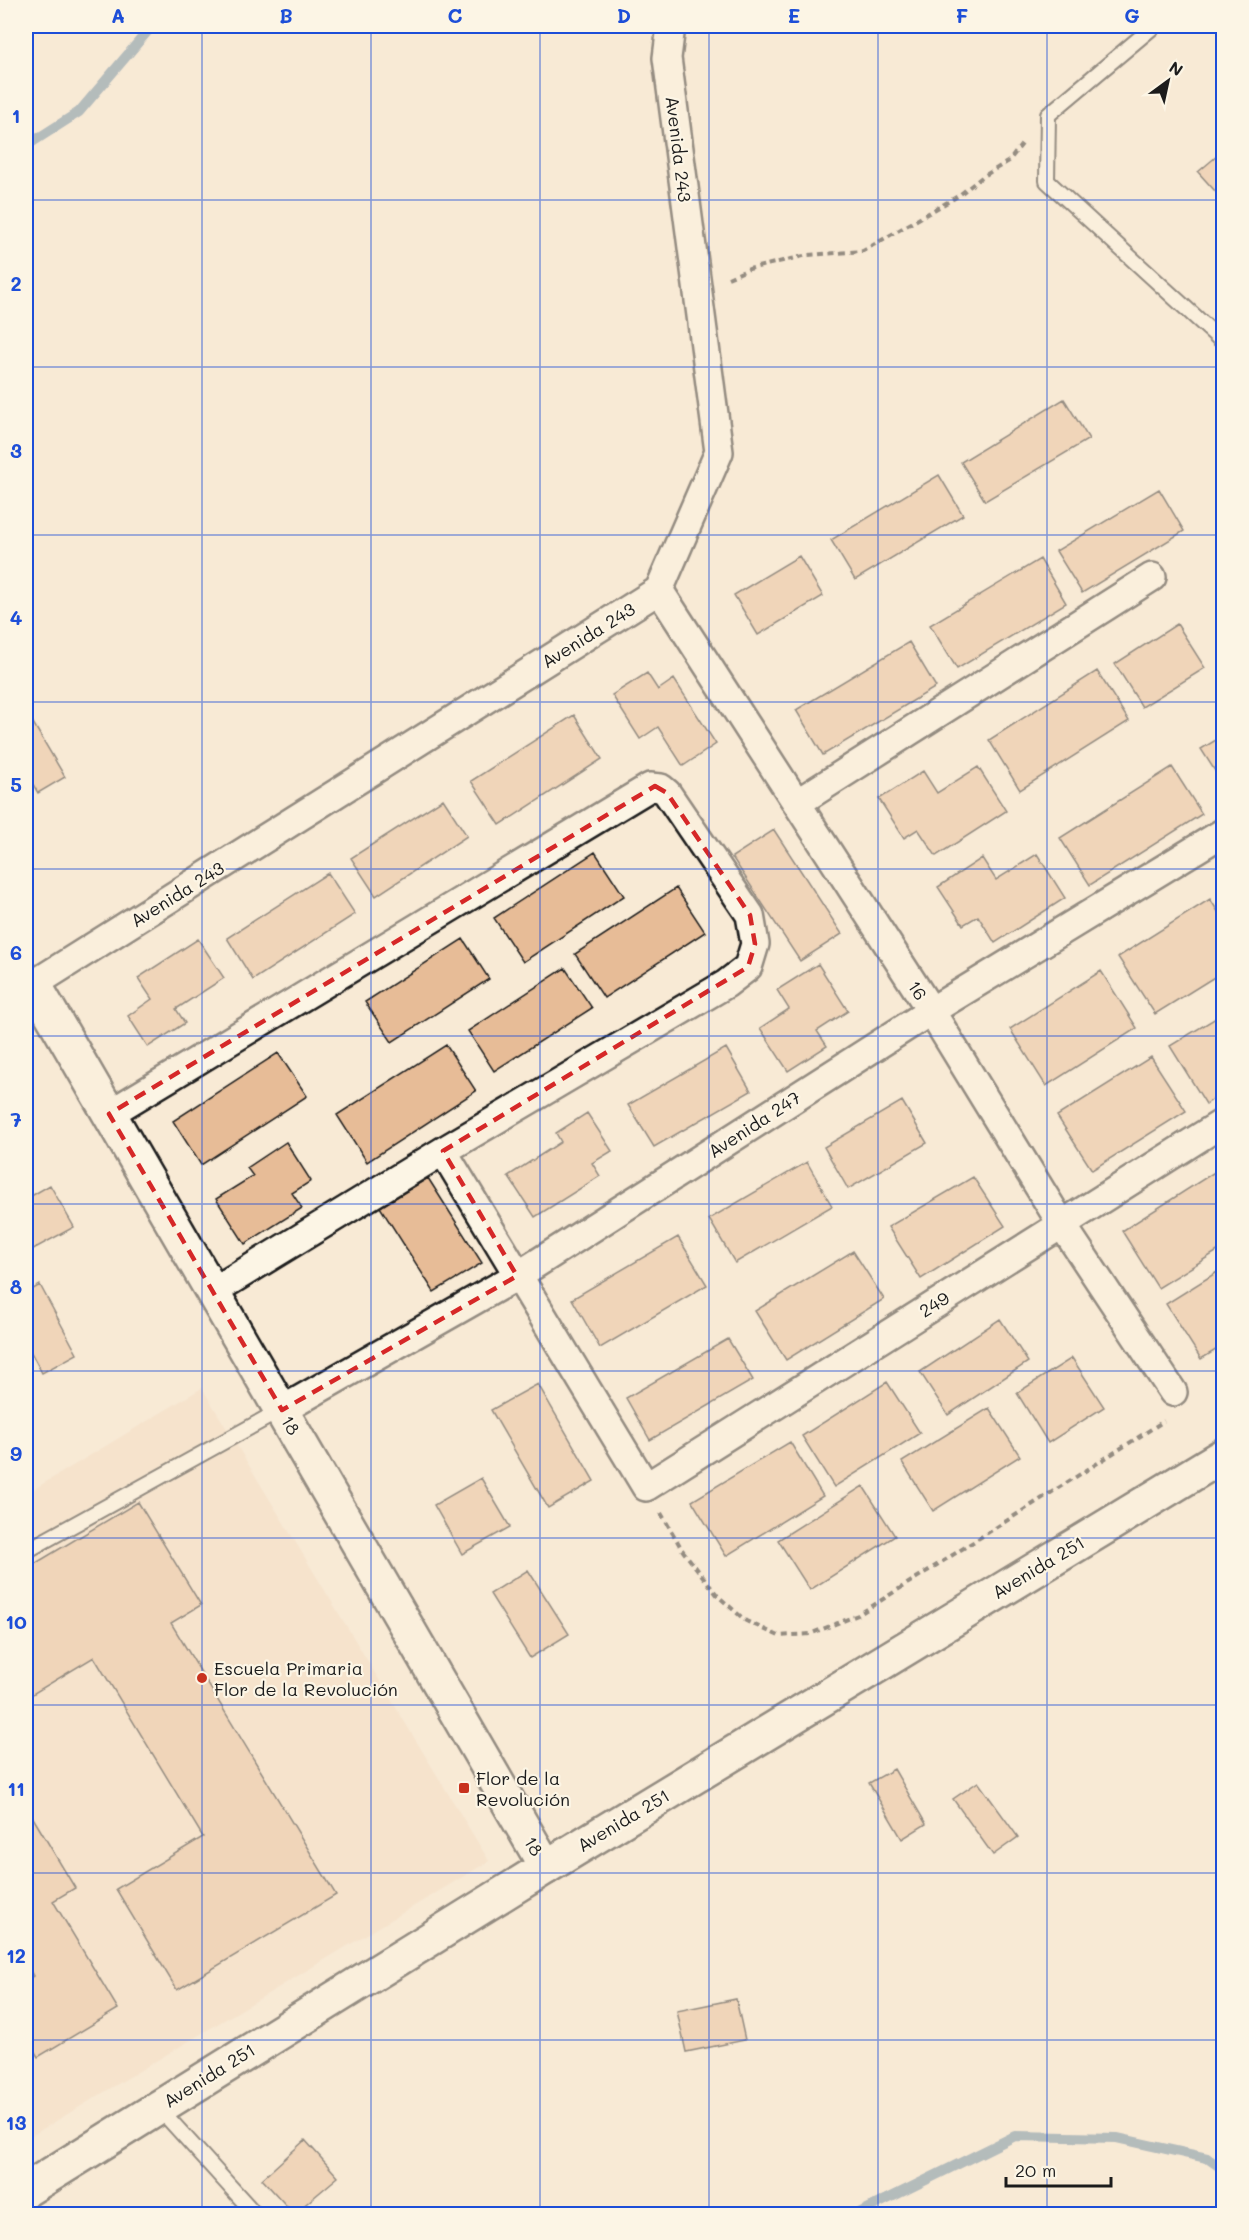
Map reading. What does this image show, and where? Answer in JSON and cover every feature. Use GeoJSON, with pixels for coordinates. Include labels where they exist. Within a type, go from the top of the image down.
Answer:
{"type":"FeatureCollection","features":[{"type":"Feature","properties":{"kind":"main road","name":"18"},"geometry":{"type":"LineString","coordinates":[[30,986],[110,1114],[546,1867]]}},
{"type":"Feature","properties":{"kind":"main road","name":"Avenida 251"},"geometry":{"type":"LineString","coordinates":[[26,2190],[546,1867],[1224,1455]]}},
{"type":"Feature","properties":{"kind":"street","name":"Avenida 243"},"geometry":{"type":"LineString","coordinates":[[30,986],[659,590],[719,452],[667,58],[671,26]]}},
{"type":"Feature","properties":{"kind":"street"},"geometry":{"type":"LineString","coordinates":[[796,803],[1152,577]]}},
{"type":"Feature","properties":{"kind":"street","name":"16"},"geometry":{"type":"LineString","coordinates":[[659,590],[932,1011],[1061,1223],[1173,1392]]}},
{"type":"Feature","properties":{"kind":"street"},"geometry":{"type":"LineString","coordinates":[[110,1114],[650,788],[661,788],[667,793],[750,915],[755,944],[748,966],[726,984],[443,1151],[212,1292]]}},
{"type":"Feature","properties":{"kind":"street","name":"Avenida 247"},"geometry":{"type":"LineString","coordinates":[[282,1410],[517,1276],[932,1011],[1224,832]]}},
{"type":"Feature","properties":{"kind":"street","name":"249"},"geometry":{"type":"LineString","coordinates":[[646,1487],[1224,1122]]}},
{"type":"Feature","properties":{"kind":"street"},"geometry":{"type":"LineString","coordinates":[[443,1151],[646,1487]]}},
{"type":"Feature","properties":{"kind":"lane"},"geometry":{"type":"LineString","coordinates":[[1154,26],[1048,115],[1047,181],[1224,343]]}},
{"type":"Feature","properties":{"kind":"lane"},"geometry":{"type":"LineString","coordinates":[[26,1551],[282,1410]]}},
{"type":"Feature","properties":{"kind":"lane"},"geometry":{"type":"LineString","coordinates":[[158,2107],[255,2214]]}},
{"type":"Feature","properties":{"kind":"path"},"geometry":{"type":"LineString","coordinates":[[697,291],[749,269],[808,255],[863,250],[958,196],[982,177],[1009,161],[1048,115]]}},
{"type":"Feature","properties":{"kind":"path"},"geometry":{"type":"LineString","coordinates":[[646,1487],[683,1551],[718,1596],[746,1621],[779,1636],[810,1634],[858,1615],[1160,1424],[1169,1416],[1174,1406],[1173,1392]]}},
{"type":"Feature","properties":{"kind":"highlighted area"},"geometry":{"type":"Polygon","coordinates":[[[655,786],[667,793],[750,915],[755,944],[748,967],[443,1151],[517,1276],[282,1410],[109,1114],[655,786]]]}},
{"type":"Feature","properties":{"kind":"shaded area","name":"Escuela Primaria Flor de la Revolución"},"geometry":{"type":"Polygon","coordinates":[[[202,1388],[489,1861],[26,2139],[26,1494],[202,1388]]]}},
{"type":"Feature","properties":{"kind":"building"},"geometry":{"type":"Polygon","coordinates":[[[1224,150],[1224,201],[1198,172],[1224,150]]]}},
{"type":"Feature","properties":{"kind":"building"},"geometry":{"type":"Polygon","coordinates":[[[1064,399],[1089,439],[985,501],[961,462],[1064,399]]]}},
{"type":"Feature","properties":{"kind":"building"},"geometry":{"type":"Polygon","coordinates":[[[939,475],[963,515],[855,580],[831,540],[939,475]]]}},
{"type":"Feature","properties":{"kind":"building"},"geometry":{"type":"Polygon","coordinates":[[[1159,489],[1184,531],[1082,593],[1056,551],[1159,489]]]}},
{"type":"Feature","properties":{"kind":"building"},"geometry":{"type":"Polygon","coordinates":[[[799,556],[823,596],[758,635],[734,595],[799,556]]]}},
{"type":"Feature","properties":{"kind":"building"},"geometry":{"type":"Polygon","coordinates":[[[1040,559],[1066,603],[957,669],[930,625],[1040,559]]]}},
{"type":"Feature","properties":{"kind":"building"},"geometry":{"type":"Polygon","coordinates":[[[1177,624],[1205,668],[1142,707],[1115,664],[1177,624]]]}},
{"type":"Feature","properties":{"kind":"building"},"geometry":{"type":"Polygon","coordinates":[[[909,642],[936,687],[823,755],[796,710],[909,642]]]}},
{"type":"Feature","properties":{"kind":"building"},"geometry":{"type":"Polygon","coordinates":[[[1097,671],[1129,721],[1020,790],[989,740],[1097,671]]]}},
{"type":"Feature","properties":{"kind":"building"},"geometry":{"type":"Polygon","coordinates":[[[647,673],[658,690],[674,679],[716,744],[683,766],[658,727],[640,739],[612,695],[647,673]]]}},
{"type":"Feature","properties":{"kind":"building"},"geometry":{"type":"Polygon","coordinates":[[[26,711],[65,777],[38,793],[26,772],[26,711]]]}},
{"type":"Feature","properties":{"kind":"building"},"geometry":{"type":"Polygon","coordinates":[[[574,715],[602,759],[500,825],[471,781],[574,715]]]}},
{"type":"Feature","properties":{"kind":"building"},"geometry":{"type":"Polygon","coordinates":[[[1224,735],[1224,785],[1201,749],[1224,735]]]}},
{"type":"Feature","properties":{"kind":"building"},"geometry":{"type":"Polygon","coordinates":[[[978,767],[1006,811],[936,856],[918,829],[904,838],[879,799],[923,771],[937,793],[978,767]]]}},
{"type":"Feature","properties":{"kind":"building"},"geometry":{"type":"Polygon","coordinates":[[[1172,767],[1202,814],[1090,885],[1060,838],[1172,767]]]}},
{"type":"Feature","properties":{"kind":"building"},"geometry":{"type":"Polygon","coordinates":[[[443,799],[467,836],[376,896],[351,858],[443,799]]]}},
{"type":"Feature","properties":{"kind":"building"},"geometry":{"type":"Polygon","coordinates":[[[774,830],[842,934],[800,961],[732,857],[774,830]]]}},
{"type":"Feature","properties":{"kind":"building"},"geometry":{"type":"Polygon","coordinates":[[[595,852],[624,896],[523,962],[494,918],[595,852]]]}},
{"type":"Feature","properties":{"kind":"building"},"geometry":{"type":"Polygon","coordinates":[[[1037,854],[1065,898],[995,943],[978,916],[963,925],[938,887],[982,858],[996,880],[1037,854]]]}},
{"type":"Feature","properties":{"kind":"building"},"geometry":{"type":"Polygon","coordinates":[[[328,873],[355,914],[253,980],[227,938],[328,873]]]}},
{"type":"Feature","properties":{"kind":"building"},"geometry":{"type":"Polygon","coordinates":[[[676,888],[705,932],[604,998],[575,954],[676,888]]]}},
{"type":"Feature","properties":{"kind":"building"},"geometry":{"type":"Polygon","coordinates":[[[1210,899],[1224,921],[1224,971],[1155,1014],[1118,957],[1210,899]]]}},
{"type":"Feature","properties":{"kind":"building"},"geometry":{"type":"Polygon","coordinates":[[[198,939],[224,978],[176,1009],[185,1023],[148,1047],[128,1016],[152,999],[138,978],[198,939]]]}},
{"type":"Feature","properties":{"kind":"building"},"geometry":{"type":"Polygon","coordinates":[[[463,939],[489,979],[392,1042],[365,1002],[463,939]]]}},
{"type":"Feature","properties":{"kind":"building"},"geometry":{"type":"Polygon","coordinates":[[[818,964],[848,1011],[817,1031],[827,1046],[788,1071],[760,1028],[789,1009],[777,990],[818,964]]]}},
{"type":"Feature","properties":{"kind":"building"},"geometry":{"type":"Polygon","coordinates":[[[565,968],[592,1008],[494,1071],[468,1031],[565,968]]]}},
{"type":"Feature","properties":{"kind":"building"},"geometry":{"type":"Polygon","coordinates":[[[1101,971],[1137,1028],[1046,1086],[1010,1029],[1101,971]]]}},
{"type":"Feature","properties":{"kind":"building"},"geometry":{"type":"Polygon","coordinates":[[[1224,1013],[1224,1092],[1206,1104],[1170,1046],[1224,1013]]]}},
{"type":"Feature","properties":{"kind":"building"},"geometry":{"type":"Polygon","coordinates":[[[446,1045],[476,1091],[367,1162],[337,1115],[446,1045]]]}},
{"type":"Feature","properties":{"kind":"building"},"geometry":{"type":"Polygon","coordinates":[[[726,1048],[751,1091],[654,1147],[628,1105],[726,1048]]]}},
{"type":"Feature","properties":{"kind":"building"},"geometry":{"type":"Polygon","coordinates":[[[278,1053],[307,1096],[201,1165],[173,1121],[278,1053]]]}},
{"type":"Feature","properties":{"kind":"building"},"geometry":{"type":"Polygon","coordinates":[[[1151,1057],[1186,1111],[1092,1170],[1057,1116],[1151,1057]]]}},
{"type":"Feature","properties":{"kind":"building"},"geometry":{"type":"Polygon","coordinates":[[[902,1101],[927,1143],[848,1189],[824,1147],[902,1101]]]}},
{"type":"Feature","properties":{"kind":"building"},"geometry":{"type":"Polygon","coordinates":[[[587,1113],[612,1151],[592,1163],[600,1176],[535,1217],[508,1176],[561,1142],[556,1133],[587,1113]]]}},
{"type":"Feature","properties":{"kind":"building"},"geometry":{"type":"Polygon","coordinates":[[[286,1142],[311,1181],[292,1193],[302,1208],[245,1244],[216,1199],[253,1176],[247,1168],[286,1142]]]}},
{"type":"Feature","properties":{"kind":"building"},"geometry":{"type":"Polygon","coordinates":[[[807,1162],[832,1206],[735,1263],[709,1219],[807,1162]]]}},
{"type":"Feature","properties":{"kind":"building"},"geometry":{"type":"Polygon","coordinates":[[[1216,1171],[1224,1182],[1224,1247],[1158,1288],[1122,1231],[1216,1171]]]}},
{"type":"Feature","properties":{"kind":"building"},"geometry":{"type":"Polygon","coordinates":[[[973,1177],[1005,1226],[921,1279],[888,1227],[973,1177]]]}},
{"type":"Feature","properties":{"kind":"building"},"geometry":{"type":"Polygon","coordinates":[[[428,1178],[482,1263],[434,1292],[380,1207],[428,1178]]]}},
{"type":"Feature","properties":{"kind":"building"},"geometry":{"type":"Polygon","coordinates":[[[50,1185],[74,1227],[26,1253],[26,1199],[50,1185]]]}},
{"type":"Feature","properties":{"kind":"building"},"geometry":{"type":"Polygon","coordinates":[[[678,1237],[707,1285],[600,1348],[572,1299],[678,1237]]]}},
{"type":"Feature","properties":{"kind":"building"},"geometry":{"type":"Polygon","coordinates":[[[853,1251],[884,1299],[786,1360],[755,1311],[853,1251]]]}},
{"type":"Feature","properties":{"kind":"building"},"geometry":{"type":"Polygon","coordinates":[[[1217,1272],[1224,1282],[1224,1345],[1201,1359],[1166,1304],[1217,1272]]]}},
{"type":"Feature","properties":{"kind":"building"},"geometry":{"type":"Polygon","coordinates":[[[40,1285],[77,1354],[42,1373],[26,1343],[26,1293],[40,1285]]]}},
{"type":"Feature","properties":{"kind":"building"},"geometry":{"type":"Polygon","coordinates":[[[1000,1319],[1028,1362],[948,1415],[920,1372],[1000,1319]]]}},
{"type":"Feature","properties":{"kind":"building"},"geometry":{"type":"Polygon","coordinates":[[[728,1339],[753,1380],[650,1440],[626,1398],[728,1339]]]}},
{"type":"Feature","properties":{"kind":"building"},"geometry":{"type":"Polygon","coordinates":[[[1072,1358],[1104,1407],[1048,1443],[1017,1393],[1072,1358]]]}},
{"type":"Feature","properties":{"kind":"building"},"geometry":{"type":"Polygon","coordinates":[[[887,1382],[920,1433],[834,1487],[802,1436],[887,1382]]]}},
{"type":"Feature","properties":{"kind":"building"},"geometry":{"type":"Polygon","coordinates":[[[538,1384],[594,1481],[548,1508],[491,1410],[538,1384]]]}},
{"type":"Feature","properties":{"kind":"building"},"geometry":{"type":"Polygon","coordinates":[[[989,1408],[1020,1456],[933,1511],[902,1462],[989,1408]]]}},
{"type":"Feature","properties":{"kind":"building"},"geometry":{"type":"Polygon","coordinates":[[[790,1442],[823,1496],[726,1556],[692,1501],[790,1442]]]}},
{"type":"Feature","properties":{"kind":"building"},"geometry":{"type":"Polygon","coordinates":[[[481,1478],[510,1527],[462,1554],[434,1505],[481,1478]]]}},
{"type":"Feature","properties":{"kind":"building"},"geometry":{"type":"Polygon","coordinates":[[[863,1486],[895,1536],[810,1590],[778,1540],[863,1486]]]}},
{"type":"Feature","properties":{"kind":"building"},"geometry":{"type":"Polygon","coordinates":[[[138,1502],[201,1605],[171,1623],[336,1895],[177,1990],[116,1889],[203,1837],[94,1657],[26,1698],[26,1569],[138,1502]]]}},
{"type":"Feature","properties":{"kind":"building"},"geometry":{"type":"Polygon","coordinates":[[[528,1570],[569,1634],[530,1658],[490,1594],[528,1570]]]}},
{"type":"Feature","properties":{"kind":"building"},"geometry":{"type":"Polygon","coordinates":[[[894,1769],[926,1824],[902,1839],[869,1783],[894,1769]]]}},
{"type":"Feature","properties":{"kind":"building"},"geometry":{"type":"Polygon","coordinates":[[[978,1782],[1018,1837],[993,1855],[953,1799],[978,1782]]]}},
{"type":"Feature","properties":{"kind":"building"},"geometry":{"type":"Polygon","coordinates":[[[26,1806],[75,1888],[53,1901],[118,2009],[38,2057],[26,2037],[26,1981],[33,1976],[26,1963],[26,1806]]]}},
{"type":"Feature","properties":{"kind":"building"},"geometry":{"type":"Polygon","coordinates":[[[736,1999],[745,2040],[686,2052],[677,2011],[736,1999]]]}},
{"type":"Feature","properties":{"kind":"building"},"geometry":{"type":"Polygon","coordinates":[[[305,2140],[338,2177],[294,2214],[262,2179],[305,2140]]]}},
{"type":"Feature","properties":{"kind":"waterway"},"geometry":{"type":"LineString","coordinates":[[26,146],[79,112],[152,26]]}},
{"type":"Feature","properties":{"kind":"waterway"},"geometry":{"type":"LineString","coordinates":[[857,2214],[1015,2136],[1117,2138],[1207,2158],[1224,2170]]}},
{"type":"Feature","properties":{"kind":"place","name":"Escuela Primaria Flor de la Revolución"},"geometry":{"type":"Point","coordinates":[202,1678]}},
{"type":"Feature","properties":{"kind":"place","name":"Flor de la Revolución"},"geometry":{"type":"Point","coordinates":[464,1788]}}]}
